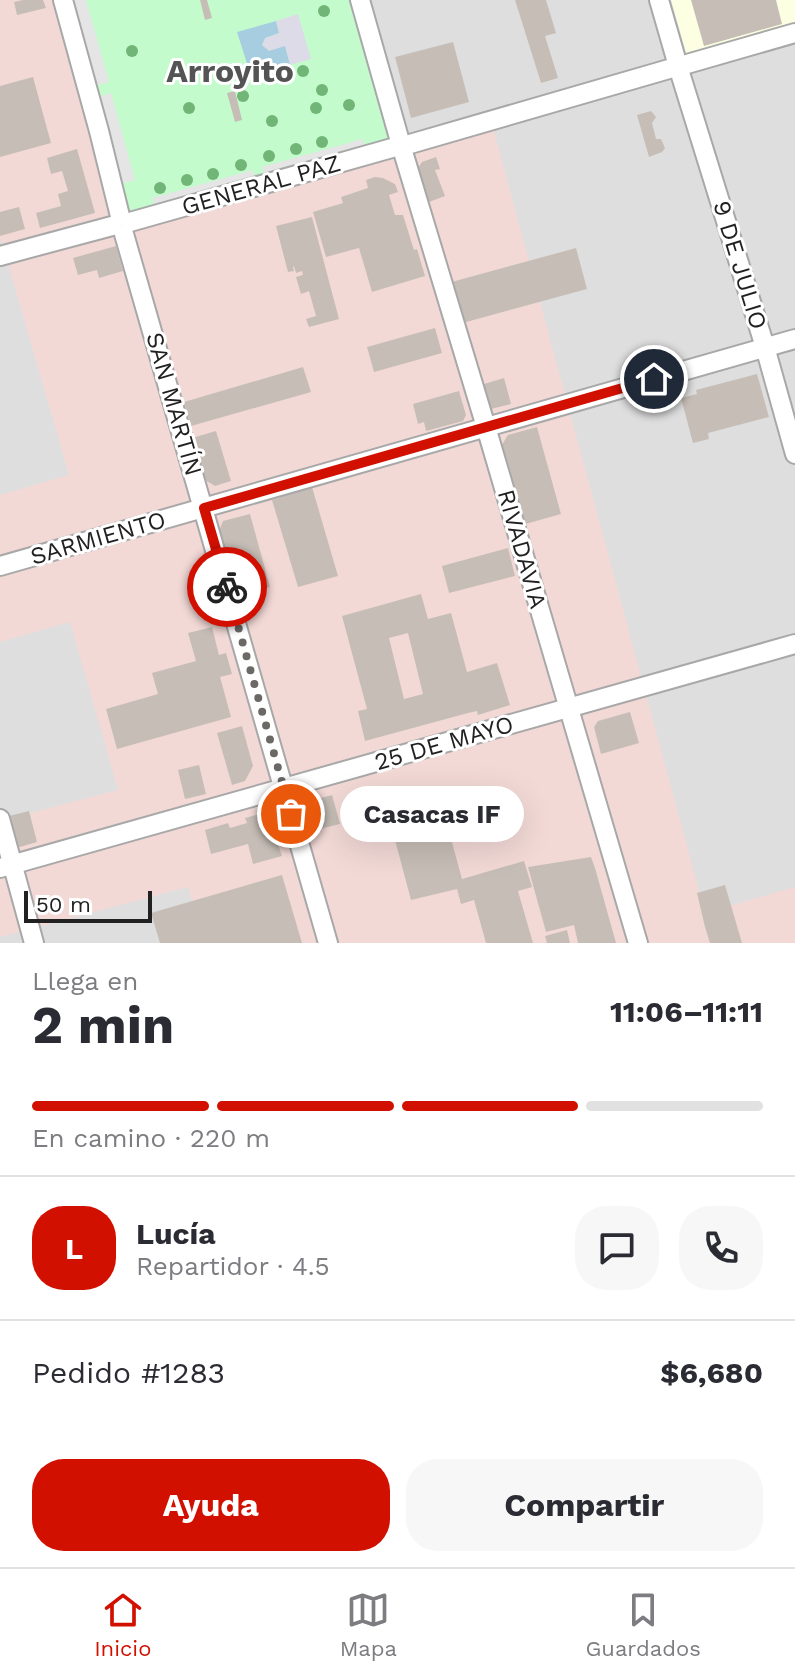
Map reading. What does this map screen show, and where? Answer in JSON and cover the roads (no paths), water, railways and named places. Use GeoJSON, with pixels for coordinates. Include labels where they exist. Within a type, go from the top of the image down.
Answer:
{"type":"FeatureCollection","features":[{"type":"Feature","properties":{"kind":"street","name":"SAN MARTÍN"},"geometry":{"type":"LineString","coordinates":[[63,0],[121,225],[328,943]]}},
{"type":"Feature","properties":{"kind":"street","name":"RIVADAVIA"},"geometry":{"type":"LineString","coordinates":[[360,0],[638,943]]}},
{"type":"Feature","properties":{"kind":"street","name":"9 DE JULIO"},"geometry":{"type":"LineString","coordinates":[[659,0],[795,454]]}},
{"type":"Feature","properties":{"kind":"street","name":"GENERAL PAZ"},"geometry":{"type":"LineString","coordinates":[[0,256],[121,225],[795,33]]}},
{"type":"Feature","properties":{"kind":"street","name":"SARMIENTO"},"geometry":{"type":"LineString","coordinates":[[0,566],[795,339]]}},
{"type":"Feature","properties":{"kind":"street","name":"25 DE MAYO"},"geometry":{"type":"LineString","coordinates":[[6,866],[795,644]]}},
{"type":"Feature","properties":{"kind":"street"},"geometry":{"type":"LineString","coordinates":[[0,819],[6,866],[34,943]]}},
{"type":"Feature","properties":{"kind":"water"},"geometry":{"type":"Polygon","coordinates":[[[276,21],[279,33],[265,38],[262,45],[269,51],[285,46],[290,65],[251,76],[237,32],[276,21]]]}},
{"type":"Feature","properties":{"kind":"place","name":"Casacas IF"},"geometry":{"type":"Point","coordinates":[291,814]}},
{"type":"Feature","properties":{"kind":"district","name":"Arroyito"},"geometry":{"type":"Point","coordinates":[230,71]}}]}
